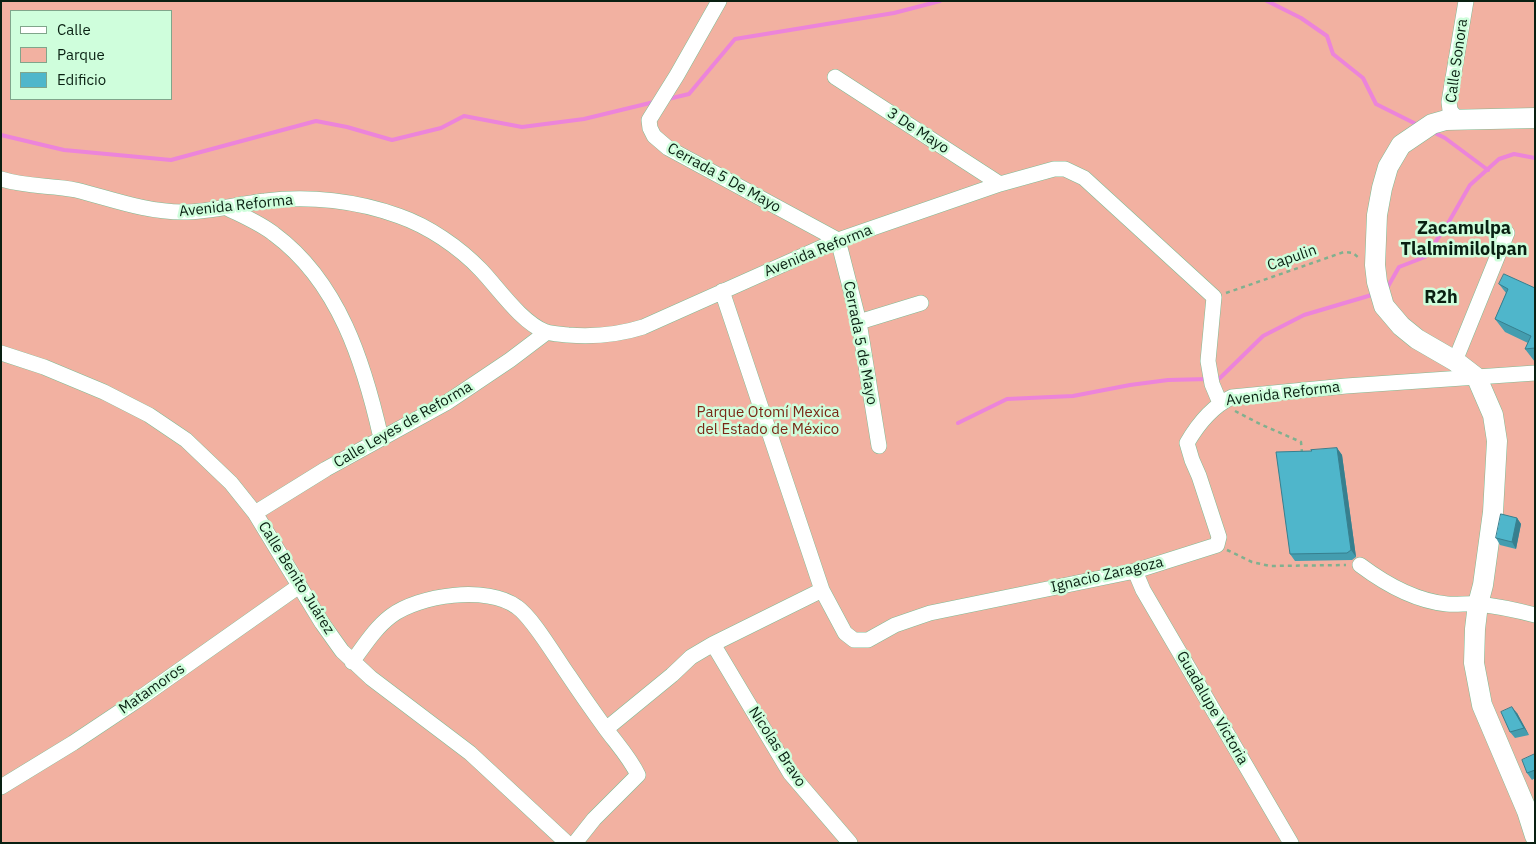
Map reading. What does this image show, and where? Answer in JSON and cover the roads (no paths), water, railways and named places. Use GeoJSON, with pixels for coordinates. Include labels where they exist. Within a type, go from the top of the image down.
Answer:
{"type":"FeatureCollection","features":[{"type":"Feature","properties":{"kind":"main road"},"geometry":{"type":"LineString","coordinates":[[1535,118],[1451,119],[1432,124],[1401,145],[1388,166],[1382,188],[1377,215],[1376,273],[1384,306],[1401,326],[1455,361],[1477,378],[1492,415],[1497,441],[1493,512],[1483,585],[1478,604],[1474,663],[1482,705],[1527,811],[1535,836]]}},
{"type":"Feature","properties":{"kind":"street","name":"Cerrada 5 De Mayo"},"geometry":{"type":"LineString","coordinates":[[719,1],[651,115],[649,124],[651,132],[668,148],[838,240]]}},
{"type":"Feature","properties":{"kind":"street","name":"Calle Sonora"},"geometry":{"type":"LineString","coordinates":[[1451,119],[1449,102],[1466,1]]}},
{"type":"Feature","properties":{"kind":"street","name":"3 De Mayo"},"geometry":{"type":"LineString","coordinates":[[835,77],[1000,184]]}},
{"type":"Feature","properties":{"kind":"street","name":"Avenida Reforma"},"geometry":{"type":"LineString","coordinates":[[1,179],[21,184],[76,190],[126,205],[165,212],[205,211],[263,201],[308,199],[356,204],[386,211],[421,226],[463,253],[520,313],[539,328],[547,332],[600,336],[626,333],[643,327],[838,240],[1000,184],[1054,169],[1065,169],[1084,178],[1214,297],[1208,361],[1212,384],[1220,403],[1232,397],[1448,378],[1477,378],[1535,373]]}},
{"type":"Feature","properties":{"kind":"street"},"geometry":{"type":"LineString","coordinates":[[227,208],[272,232],[287,244],[304,261],[325,289],[342,316],[359,356],[381,438]]}},
{"type":"Feature","properties":{"kind":"street"},"geometry":{"type":"LineString","coordinates":[[1455,361],[1506,233]]}},
{"type":"Feature","properties":{"kind":"street","name":"Cerrada 5 de Mayo"},"geometry":{"type":"LineString","coordinates":[[838,240],[859,322],[879,446]]}},
{"type":"Feature","properties":{"kind":"street"},"geometry":{"type":"LineString","coordinates":[[606,729],[691,657],[713,644],[822,590],[722,291]]}},
{"type":"Feature","properties":{"kind":"street"},"geometry":{"type":"LineString","coordinates":[[859,322],[922,302]]}},
{"type":"Feature","properties":{"kind":"street","name":"Calle Leyes de Reforma"},"geometry":{"type":"LineString","coordinates":[[255,512],[381,438],[446,403],[510,360],[547,332]]}},
{"type":"Feature","properties":{"kind":"street","name":"Calle Benito Juárez"},"geometry":{"type":"LineString","coordinates":[[1,352],[44,367],[104,392],[160,422],[186,440],[206,458],[255,512],[332,638],[352,662],[470,753],[567,843]]}},
{"type":"Feature","properties":{"kind":"street","name":"Ignacio Zaragoza"},"geometry":{"type":"LineString","coordinates":[[822,590],[846,633],[854,640],[868,640],[895,625],[930,613],[1135,571],[1217,545],[1219,537],[1192,460],[1188,443],[1195,430],[1220,403]]}},
{"type":"Feature","properties":{"kind":"street"},"geometry":{"type":"LineString","coordinates":[[1360,565],[1375,576],[1423,598],[1446,604],[1478,604],[1535,615]]}},
{"type":"Feature","properties":{"kind":"street","name":"Guadalupe Victoria"},"geometry":{"type":"LineString","coordinates":[[1135,571],[1143,590],[1291,843]]}},
{"type":"Feature","properties":{"kind":"street","name":"Matamoros"},"geometry":{"type":"LineString","coordinates":[[1,787],[73,743],[128,706],[299,586]]}},
{"type":"Feature","properties":{"kind":"street"},"geometry":{"type":"LineString","coordinates":[[352,662],[378,628],[402,608],[416,603],[473,594],[496,597],[517,607],[527,617],[606,729],[626,753],[638,775],[594,819],[575,843]]}},
{"type":"Feature","properties":{"kind":"street","name":"Nicolas Bravo"},"geometry":{"type":"LineString","coordinates":[[713,644],[790,773],[850,843]]}},
{"type":"Feature","properties":{"kind":"waterway"},"geometry":{"type":"LineString","coordinates":[[668,99],[689,94],[735,39],[894,13],[940,1]]}},
{"type":"Feature","properties":{"kind":"waterway"},"geometry":{"type":"LineString","coordinates":[[1267,1],[1301,18],[1327,36],[1333,54],[1363,78],[1376,104],[1420,126]]}},
{"type":"Feature","properties":{"kind":"waterway"},"geometry":{"type":"LineString","coordinates":[[1,135],[64,150],[171,160],[316,121],[347,127],[392,140],[441,128],[464,116],[522,127],[584,119],[654,102]]}},
{"type":"Feature","properties":{"kind":"waterway"},"geometry":{"type":"LineString","coordinates":[[1433,132],[1445,138],[1488,170]]}},
{"type":"Feature","properties":{"kind":"waterway"},"geometry":{"type":"LineString","coordinates":[[1386,290],[1399,267],[1425,257],[1447,225],[1470,185],[1499,159],[1514,154],[1535,158]]}},
{"type":"Feature","properties":{"kind":"waterway"},"geometry":{"type":"LineString","coordinates":[[1215,378],[1220,378],[1263,336],[1304,315],[1375,294]]}},
{"type":"Feature","properties":{"kind":"waterway"},"geometry":{"type":"LineString","coordinates":[[958,423],[1007,399],[1073,396],[1168,380],[1208,379]]}},
{"type":"Feature","properties":{"kind":"district","name":"Zacamulpa Tlalmimilolpan"},"geometry":{"type":"Point","coordinates":[1464,239]}},
{"type":"Feature","properties":{"kind":"district","name":"R2h"},"geometry":{"type":"Point","coordinates":[1441,298]}},
{"type":"Feature","properties":{"kind":"park label","name":"Parque Otomí Mexica del Estado de México"},"geometry":{"type":"Point","coordinates":[768,422]}}]}
